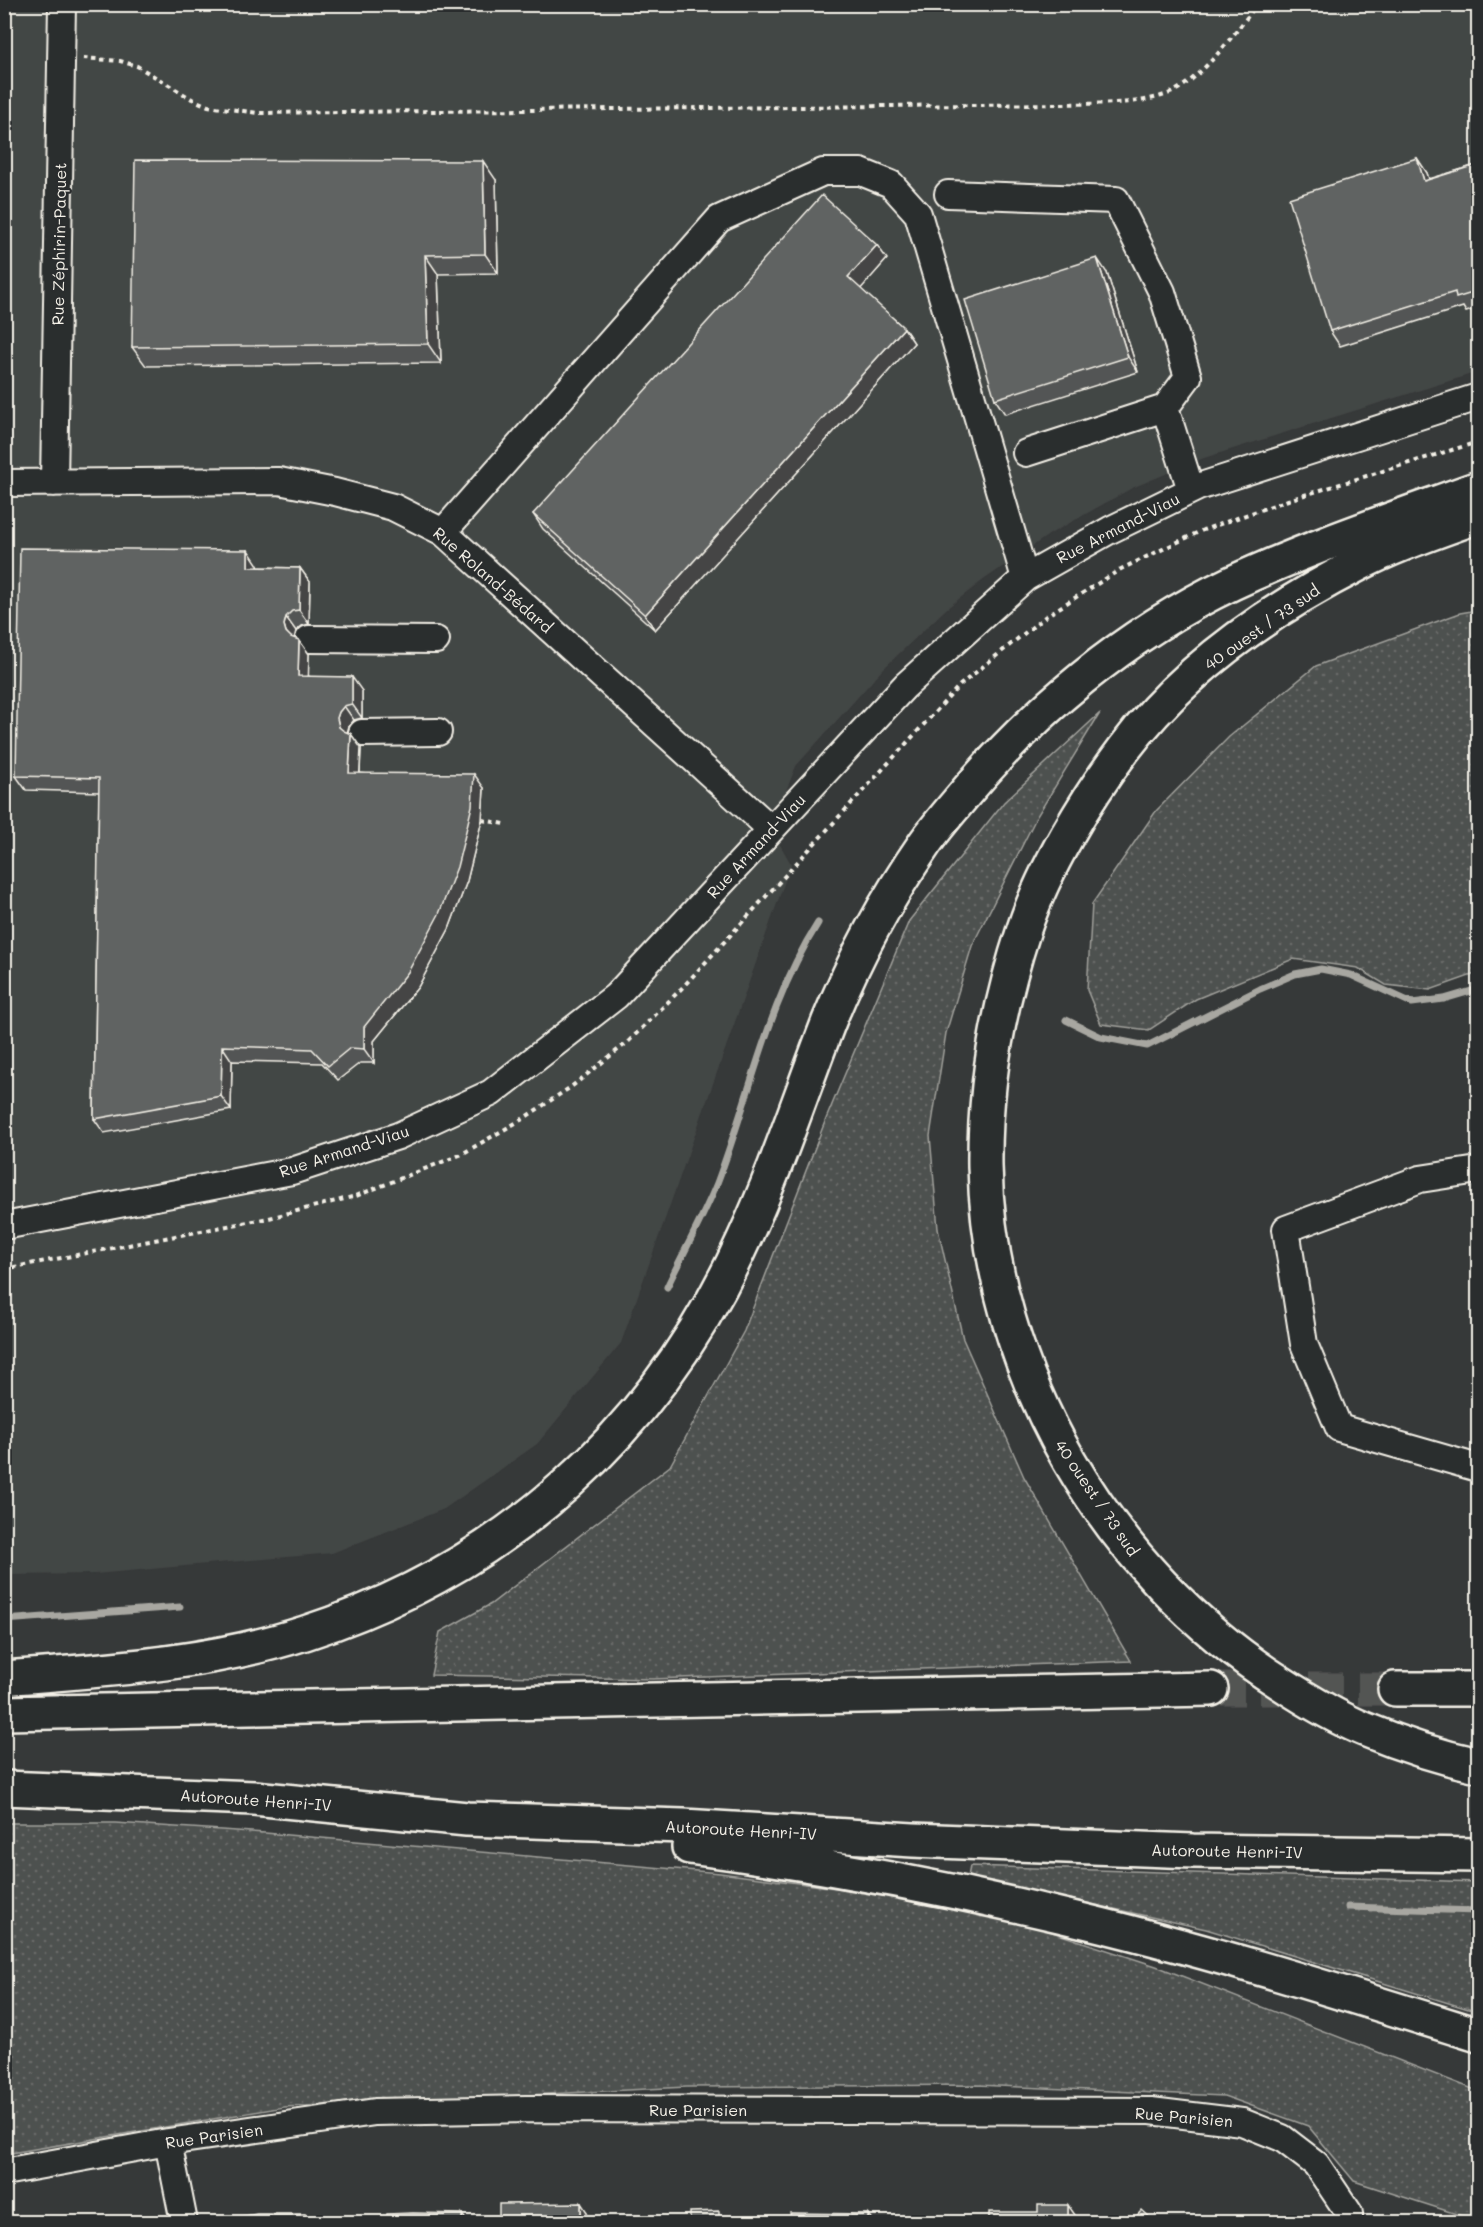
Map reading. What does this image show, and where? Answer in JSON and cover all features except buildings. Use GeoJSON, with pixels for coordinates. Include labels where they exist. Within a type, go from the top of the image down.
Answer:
{"type":"FeatureCollection","features":[{"type":"Feature","properties":{"kind":"highway"},"geometry":{"type":"LineString","coordinates":[[4,1678],[138,1667],[239,1649],[303,1634],[357,1614],[459,1565],[511,1531],[561,1492],[606,1446],[646,1400],[679,1358],[711,1304],[743,1241],[769,1180],[831,1018],[858,957],[892,894],[927,840],[979,776],[1066,691],[1108,658],[1158,624],[1228,585],[1260,571],[1479,489]]}},
{"type":"Feature","properties":{"kind":"highway","name":"40 ouest / 73 sud"},"geometry":{"type":"LineString","coordinates":[[1479,516],[1418,538],[1361,563],[1276,613],[1236,640],[1199,671],[1161,706],[1124,748],[1078,817],[1049,872],[1025,926],[1004,1000],[990,1077],[985,1170],[992,1240],[1006,1310],[1029,1378],[1054,1434],[1123,1543],[1160,1584],[1203,1626],[1251,1664],[1308,1701],[1362,1729],[1446,1758],[1479,1765]]}},
{"type":"Feature","properties":{"kind":"highway"},"geometry":{"type":"LineString","coordinates":[[4,1713],[1211,1689]]}},
{"type":"Feature","properties":{"kind":"highway"},"geometry":{"type":"LineString","coordinates":[[1395,1689],[1479,1689]]}},
{"type":"Feature","properties":{"kind":"highway","name":"Autoroute Henri-IV"},"geometry":{"type":"LineString","coordinates":[[4,1788],[254,1798],[467,1819],[683,1826],[925,1840],[1193,1851],[1479,1855]]}},
{"type":"Feature","properties":{"kind":"highway"},"geometry":{"type":"LineString","coordinates":[[467,1819],[775,1858],[1061,1915],[1173,1944],[1479,2035]]}},
{"type":"Feature","properties":{"kind":"street","name":"Rue Zéphirin-Paquet"},"geometry":{"type":"LineString","coordinates":[[54,483],[62,4]]}},
{"type":"Feature","properties":{"kind":"street"},"geometry":{"type":"LineString","coordinates":[[442,532],[719,219],[823,171],[861,172],[891,184],[918,214],[1025,578]]}},
{"type":"Feature","properties":{"kind":"street"},"geometry":{"type":"LineString","coordinates":[[948,194],[1116,200],[1162,292],[1188,377],[1165,408],[1026,453]]}},
{"type":"Feature","properties":{"kind":"street","name":"Rue Armand-Viau"},"geometry":{"type":"LineString","coordinates":[[4,1226],[292,1171],[398,1136],[491,1093],[616,996],[905,686],[1025,578],[1110,530],[1191,490],[1479,397]]}},
{"type":"Feature","properties":{"kind":"street"},"geometry":{"type":"LineString","coordinates":[[1165,408],[1191,490]]}},
{"type":"Feature","properties":{"kind":"street","name":"Rue Roland-Bédard"},"geometry":{"type":"LineString","coordinates":[[4,483],[279,481],[393,507],[442,532],[771,829]]}},
{"type":"Feature","properties":{"kind":"street"},"geometry":{"type":"LineString","coordinates":[[309,639],[436,640]]}},
{"type":"Feature","properties":{"kind":"street"},"geometry":{"type":"LineString","coordinates":[[362,733],[438,732]]}},
{"type":"Feature","properties":{"kind":"street"},"geometry":{"type":"LineString","coordinates":[[1479,1170],[1420,1179],[1286,1229],[1304,1344],[1339,1428],[1479,1468]]}},
{"type":"Feature","properties":{"kind":"street","name":"Rue Parisien"},"geometry":{"type":"LineString","coordinates":[[4,2172],[168,2142],[375,2112],[526,2109],[1151,2111],[1242,2122],[1282,2138],[1316,2164],[1348,2213],[1349,2223]]}},
{"type":"Feature","properties":{"kind":"street"},"geometry":{"type":"LineString","coordinates":[[168,2142],[184,2223]]}},
{"type":"Feature","properties":{"kind":"path"},"geometry":{"type":"LineString","coordinates":[[61,57],[120,62],[137,66],[208,106],[258,113],[1063,104],[1143,101],[1171,93],[1203,69],[1237,31],[1257,4]]}},
{"type":"Feature","properties":{"kind":"path"},"geometry":{"type":"LineString","coordinates":[[482,820],[505,824]]}},
{"type":"Feature","properties":{"kind":"shaded area"},"geometry":{"type":"Polygon","coordinates":[[[4,5],[1478,5],[1478,372],[1204,458],[1132,488],[1050,534],[982,581],[946,609],[883,669],[796,766],[771,829],[791,864],[621,1343],[537,1444],[444,1509],[332,1553],[95,1574],[5,1575],[4,5]]]}},
{"type":"Feature","properties":{"kind":"shaded area"},"geometry":{"type":"Polygon","coordinates":[[[1478,610],[1478,973],[1430,990],[1386,985],[1358,968],[1293,959],[1196,999],[1149,1030],[1101,1024],[1087,990],[1092,904],[1156,811],[1229,737],[1316,666],[1460,613],[1478,610]]]}},
{"type":"Feature","properties":{"kind":"shaded area"},"geometry":{"type":"Polygon","coordinates":[[[1100,713],[1037,816],[972,946],[946,1033],[930,1136],[938,1229],[963,1339],[1024,1477],[1131,1661],[653,1679],[431,1675],[440,1632],[491,1604],[670,1466],[744,1331],[826,1119],[909,921],[1004,802],[1100,713]]]}},
{"type":"Feature","properties":{"kind":"shaded area"},"geometry":{"type":"Polygon","coordinates":[[[5,1823],[115,1823],[265,1833],[720,1873],[969,1905],[1156,1966],[1478,2091],[1478,2221],[1354,2181],[1308,2126],[1224,2096],[977,2085],[687,2087],[284,2107],[5,2154],[5,1823]]]}},
{"type":"Feature","properties":{"kind":"shaded area"},"geometry":{"type":"Polygon","coordinates":[[[970,1866],[1478,1882],[1478,2012],[1206,1929],[968,1877],[970,1866]]]}},
{"type":"Feature","properties":{"kind":"waterway"},"geometry":{"type":"LineString","coordinates":[[667,1287],[717,1183],[773,1017],[786,984],[818,923]]}},
{"type":"Feature","properties":{"kind":"waterway"},"geometry":{"type":"LineString","coordinates":[[1066,1020],[1101,1037],[1147,1046],[1260,989],[1295,974],[1321,969],[1351,975],[1412,1003],[1444,999],[1478,989]]}},
{"type":"Feature","properties":{"kind":"waterway"},"geometry":{"type":"LineString","coordinates":[[4,1620],[180,1607]]}},
{"type":"Feature","properties":{"kind":"waterway"},"geometry":{"type":"LineString","coordinates":[[1348,1907],[1478,1911]]}},
{"type":"Feature","properties":{"kind":"tunnel"},"geometry":{"type":"LineString","coordinates":[[1211,1689],[1395,1689]]}}]}
